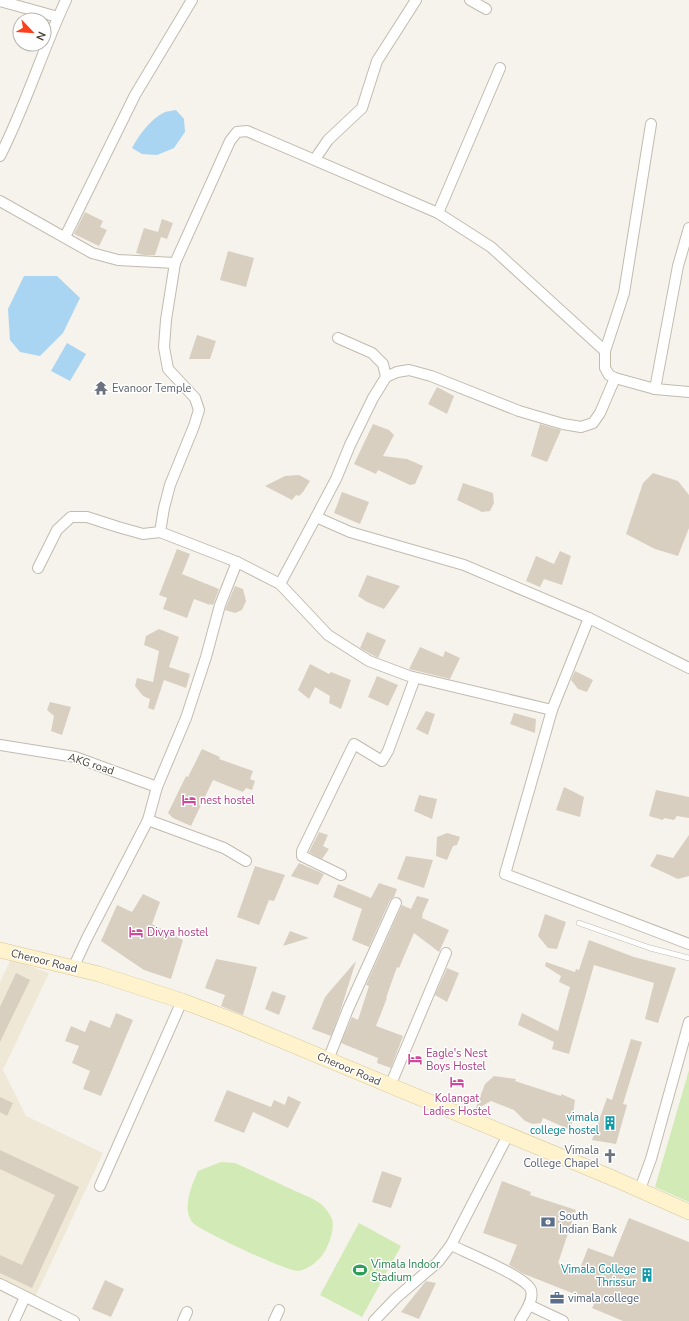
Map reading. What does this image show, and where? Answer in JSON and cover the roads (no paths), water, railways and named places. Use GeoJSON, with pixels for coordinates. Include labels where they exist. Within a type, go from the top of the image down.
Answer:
{"type":"FeatureCollection","features":[{"type":"Feature","properties":{"kind":"main road","name":"Cheroor Road"},"geometry":{"type":"LineString","coordinates":[[0,950],[99,974],[182,1001],[640,1189],[689,1212]]}},
{"type":"Feature","properties":{"kind":"street"},"geometry":{"type":"LineString","coordinates":[[0,156],[24,103],[66,0]]}},
{"type":"Feature","properties":{"kind":"street"},"geometry":{"type":"LineString","coordinates":[[65,237],[135,94],[192,0]]}},
{"type":"Feature","properties":{"kind":"street"},"geometry":{"type":"LineString","coordinates":[[315,159],[328,140],[362,108],[378,61],[416,0]]}},
{"type":"Feature","properties":{"kind":"street"},"geometry":{"type":"LineString","coordinates":[[470,0],[486,8]]}},
{"type":"Feature","properties":{"kind":"street"},"geometry":{"type":"LineString","coordinates":[[0,1],[58,17]]}},
{"type":"Feature","properties":{"kind":"street"},"geometry":{"type":"LineString","coordinates":[[438,213],[500,68]]}},
{"type":"Feature","properties":{"kind":"street"},"geometry":{"type":"LineString","coordinates":[[651,124],[624,293],[605,351],[605,368],[609,375],[615,378],[655,389],[689,392]]}},
{"type":"Feature","properties":{"kind":"street"},"geometry":{"type":"LineString","coordinates":[[160,532],[170,484],[199,410],[195,398],[168,369],[164,347],[166,320],[175,263],[230,140],[237,132],[247,131],[438,213],[491,247],[605,351]]}},
{"type":"Feature","properties":{"kind":"street"},"geometry":{"type":"LineString","coordinates":[[0,201],[92,253],[118,260],[175,263]]}},
{"type":"Feature","properties":{"kind":"street"},"geometry":{"type":"LineString","coordinates":[[655,389],[678,266],[689,228]]}},
{"type":"Feature","properties":{"kind":"street"},"geometry":{"type":"LineString","coordinates":[[338,338],[372,353],[383,364],[386,377]]}},
{"type":"Feature","properties":{"kind":"street"},"geometry":{"type":"LineString","coordinates":[[280,584],[336,479],[350,445],[373,398],[386,377],[397,372],[409,370],[431,376],[519,411],[563,424],[581,427],[593,423],[600,413],[615,378]]}},
{"type":"Feature","properties":{"kind":"street"},"geometry":{"type":"LineString","coordinates":[[38,568],[57,530],[71,517],[87,517],[143,534],[160,532],[237,562],[280,584],[328,635],[369,661],[415,678],[552,710]]}},
{"type":"Feature","properties":{"kind":"street"},"geometry":{"type":"LineString","coordinates":[[316,517],[350,532],[464,566],[589,618],[689,668]]}},
{"type":"Feature","properties":{"kind":"street"},"geometry":{"type":"LineString","coordinates":[[73,968],[115,881],[148,820],[157,787],[186,718],[206,657],[220,605],[237,562]]}},
{"type":"Feature","properties":{"kind":"street"},"geometry":{"type":"LineString","coordinates":[[589,618],[552,710],[505,874],[689,944]]}},
{"type":"Feature","properties":{"kind":"street"},"geometry":{"type":"LineString","coordinates":[[341,875],[302,856],[302,851],[354,744],[382,761],[388,751],[415,678]]}},
{"type":"Feature","properties":{"kind":"street","name":"AKG road"},"geometry":{"type":"LineString","coordinates":[[0,745],[75,757],[157,787]]}},
{"type":"Feature","properties":{"kind":"street"},"geometry":{"type":"LineString","coordinates":[[148,820],[224,848],[246,861]]}},
{"type":"Feature","properties":{"kind":"street"},"geometry":{"type":"LineString","coordinates":[[328,1060],[348,1009],[396,903]]}},
{"type":"Feature","properties":{"kind":"street"},"geometry":{"type":"LineString","coordinates":[[390,1086],[446,953]]}},
{"type":"Feature","properties":{"kind":"street"},"geometry":{"type":"LineString","coordinates":[[100,1186],[182,1001]]}},
{"type":"Feature","properties":{"kind":"street"},"geometry":{"type":"LineString","coordinates":[[640,1189],[651,1159],[689,1022]]}},
{"type":"Feature","properties":{"kind":"street"},"geometry":{"type":"LineString","coordinates":[[374,1321],[396,1298],[438,1262],[451,1245],[508,1135]]}},
{"type":"Feature","properties":{"kind":"street"},"geometry":{"type":"LineString","coordinates":[[451,1245],[505,1270],[529,1286],[532,1291],[529,1306],[520,1321]]}},
{"type":"Feature","properties":{"kind":"street"},"geometry":{"type":"LineString","coordinates":[[0,1284],[74,1321]]}},
{"type":"Feature","properties":{"kind":"street"},"geometry":{"type":"LineString","coordinates":[[14,1321],[25,1297]]}},
{"type":"Feature","properties":{"kind":"street"},"geometry":{"type":"LineString","coordinates":[[529,1306],[563,1321]]}},
{"type":"Feature","properties":{"kind":"street"},"geometry":{"type":"LineString","coordinates":[[274,1321],[279,1310]]}},
{"type":"Feature","properties":{"kind":"lane"},"geometry":{"type":"LineString","coordinates":[[579,923],[650,948],[689,958]]}},
{"type":"Feature","properties":{"kind":"water"},"geometry":{"type":"Polygon","coordinates":[[[176,110],[184,119],[185,132],[174,148],[157,155],[142,154],[132,148],[141,133],[158,116],[168,111],[176,110]]]}},
{"type":"Feature","properties":{"kind":"water"},"geometry":{"type":"Polygon","coordinates":[[[24,276],[57,276],[80,298],[63,333],[40,356],[20,352],[10,340],[8,309],[24,276]]]}},
{"type":"Feature","properties":{"kind":"water"},"geometry":{"type":"Polygon","coordinates":[[[67,343],[86,354],[70,381],[51,371],[67,343]]]}},
{"type":"Feature","properties":{"kind":"place","name":"Evanoor Temple"},"geometry":{"type":"Point","coordinates":[101,388]}},
{"type":"Feature","properties":{"kind":"place","name":"nest hostel"},"geometry":{"type":"Point","coordinates":[189,800]}},
{"type":"Feature","properties":{"kind":"place","name":"Divya hostel"},"geometry":{"type":"Point","coordinates":[136,932]}},
{"type":"Feature","properties":{"kind":"place","name":"Eagle's Nest Boys Hostel"},"geometry":{"type":"Point","coordinates":[415,1059]}},
{"type":"Feature","properties":{"kind":"place","name":"Kolangat Ladies Hostel"},"geometry":{"type":"Point","coordinates":[457,1082]}},
{"type":"Feature","properties":{"kind":"place","name":"vimala college hostel"},"geometry":{"type":"Point","coordinates":[610,1123]}},
{"type":"Feature","properties":{"kind":"place","name":"Vimala College Chapel"},"geometry":{"type":"Point","coordinates":[610,1156]}},
{"type":"Feature","properties":{"kind":"place","name":"South Indian Bank"},"geometry":{"type":"Point","coordinates":[548,1222]}},
{"type":"Feature","properties":{"kind":"place","name":"Vimala Indoor Stadium"},"geometry":{"type":"Point","coordinates":[360,1270]}},
{"type":"Feature","properties":{"kind":"place","name":"Vimala College Thrissur"},"geometry":{"type":"Point","coordinates":[647,1275]}},
{"type":"Feature","properties":{"kind":"place","name":"vimala college"},"geometry":{"type":"Point","coordinates":[557,1298]}}]}
